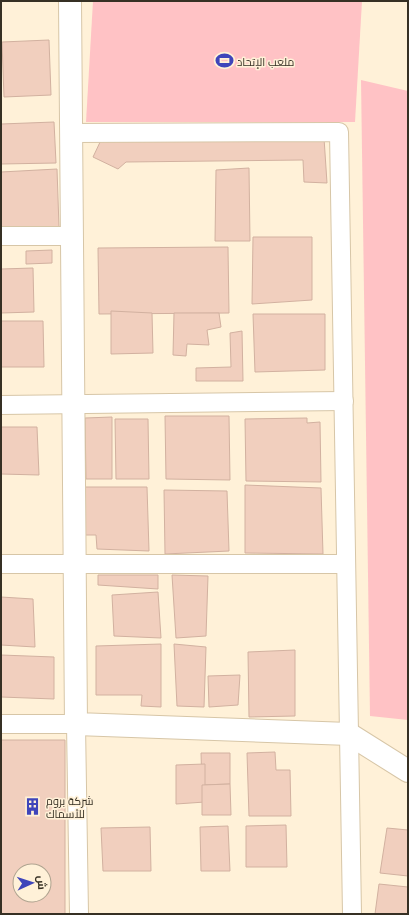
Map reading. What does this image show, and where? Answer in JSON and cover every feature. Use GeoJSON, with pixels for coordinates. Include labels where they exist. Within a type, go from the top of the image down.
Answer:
{"type":"FeatureCollection","features":[{"type":"Feature","properties":{"kind":"street"},"geometry":{"type":"LineString","coordinates":[[70,1],[74,565],[79,914]]}},
{"type":"Feature","properties":{"kind":"street"},"geometry":{"type":"LineString","coordinates":[[72,133],[339,132],[352,914]]}},
{"type":"Feature","properties":{"kind":"street"},"geometry":{"type":"LineString","coordinates":[[1,236],[72,236]]}},
{"type":"Feature","properties":{"kind":"street"},"geometry":{"type":"LineString","coordinates":[[1,404],[344,401]]}},
{"type":"Feature","properties":{"kind":"street"},"geometry":{"type":"LineString","coordinates":[[1,564],[346,564]]}},
{"type":"Feature","properties":{"kind":"street"},"geometry":{"type":"LineString","coordinates":[[1,724],[76,724],[349,734],[408,771]]}},
{"type":"Feature","properties":{"kind":"shaded area","name":"ملعب الإتحاد"},"geometry":{"type":"Polygon","coordinates":[[[93,1],[362,1],[355,122],[86,122],[93,1]]]}},
{"type":"Feature","properties":{"kind":"shaded area"},"geometry":{"type":"Polygon","coordinates":[[[361,80],[408,91],[408,720],[370,716],[361,80]]]}},
{"type":"Feature","properties":{"kind":"building"},"geometry":{"type":"Polygon","coordinates":[[[49,40],[51,95],[4,97],[2,42],[49,40]]]}},
{"type":"Feature","properties":{"kind":"building"},"geometry":{"type":"Polygon","coordinates":[[[54,122],[56,163],[1,164],[1,124],[54,122]]]}},
{"type":"Feature","properties":{"kind":"building"},"geometry":{"type":"Polygon","coordinates":[[[102,138],[324,138],[327,183],[304,182],[303,160],[126,162],[118,169],[93,157],[102,138]]]}},
{"type":"Feature","properties":{"kind":"building"},"geometry":{"type":"Polygon","coordinates":[[[249,168],[250,241],[215,241],[216,170],[249,168]]]}},
{"type":"Feature","properties":{"kind":"building"},"geometry":{"type":"Polygon","coordinates":[[[57,169],[59,227],[1,228],[1,172],[57,169]]]}},
{"type":"Feature","properties":{"kind":"building"},"geometry":{"type":"Polygon","coordinates":[[[253,237],[312,237],[312,300],[252,304],[253,237]]]}},
{"type":"Feature","properties":{"kind":"building"},"geometry":{"type":"Polygon","coordinates":[[[228,247],[229,313],[99,314],[98,248],[228,247]]]}},
{"type":"Feature","properties":{"kind":"building"},"geometry":{"type":"Polygon","coordinates":[[[52,250],[52,263],[26,264],[26,251],[52,250]]]}},
{"type":"Feature","properties":{"kind":"building"},"geometry":{"type":"Polygon","coordinates":[[[33,268],[34,312],[1,313],[1,269],[33,268]]]}},
{"type":"Feature","properties":{"kind":"building"},"geometry":{"type":"Polygon","coordinates":[[[111,311],[152,313],[153,353],[111,354],[111,311]]]}},
{"type":"Feature","properties":{"kind":"building"},"geometry":{"type":"Polygon","coordinates":[[[174,313],[219,313],[221,327],[207,330],[209,345],[187,344],[186,356],[173,355],[174,313]]]}},
{"type":"Feature","properties":{"kind":"building"},"geometry":{"type":"Polygon","coordinates":[[[253,314],[325,314],[325,370],[255,372],[253,314]]]}},
{"type":"Feature","properties":{"kind":"building"},"geometry":{"type":"Polygon","coordinates":[[[1,321],[43,321],[44,367],[1,367],[1,321]]]}},
{"type":"Feature","properties":{"kind":"building"},"geometry":{"type":"Polygon","coordinates":[[[242,331],[243,381],[196,381],[196,368],[231,367],[230,333],[242,331]]]}},
{"type":"Feature","properties":{"kind":"building"},"geometry":{"type":"Polygon","coordinates":[[[165,416],[229,416],[230,480],[166,479],[165,416]]]}},
{"type":"Feature","properties":{"kind":"building"},"geometry":{"type":"Polygon","coordinates":[[[112,417],[112,479],[86,479],[85,418],[112,417]]]}},
{"type":"Feature","properties":{"kind":"building"},"geometry":{"type":"Polygon","coordinates":[[[307,418],[307,423],[320,422],[321,482],[246,481],[245,419],[307,418]]]}},
{"type":"Feature","properties":{"kind":"building"},"geometry":{"type":"Polygon","coordinates":[[[115,419],[148,419],[149,479],[116,479],[115,419]]]}},
{"type":"Feature","properties":{"kind":"building"},"geometry":{"type":"Polygon","coordinates":[[[1,427],[37,427],[39,475],[1,474],[1,427]]]}},
{"type":"Feature","properties":{"kind":"building"},"geometry":{"type":"Polygon","coordinates":[[[245,485],[321,488],[323,554],[245,553],[245,485]]]}},
{"type":"Feature","properties":{"kind":"building"},"geometry":{"type":"Polygon","coordinates":[[[84,487],[147,487],[149,551],[97,549],[96,535],[85,535],[84,487]]]}},
{"type":"Feature","properties":{"kind":"building"},"geometry":{"type":"Polygon","coordinates":[[[164,490],[227,491],[229,551],[165,554],[164,490]]]}},
{"type":"Feature","properties":{"kind":"building"},"geometry":{"type":"Polygon","coordinates":[[[98,575],[158,575],[158,589],[98,585],[98,575]]]}},
{"type":"Feature","properties":{"kind":"building"},"geometry":{"type":"Polygon","coordinates":[[[172,575],[208,576],[206,636],[176,638],[172,575]]]}},
{"type":"Feature","properties":{"kind":"building"},"geometry":{"type":"Polygon","coordinates":[[[158,592],[161,638],[114,636],[112,595],[158,592]]]}},
{"type":"Feature","properties":{"kind":"building"},"geometry":{"type":"Polygon","coordinates":[[[1,597],[33,599],[35,647],[1,645],[1,597]]]}},
{"type":"Feature","properties":{"kind":"building"},"geometry":{"type":"Polygon","coordinates":[[[161,644],[161,707],[141,706],[142,695],[96,695],[96,646],[161,644]]]}},
{"type":"Feature","properties":{"kind":"building"},"geometry":{"type":"Polygon","coordinates":[[[174,644],[206,647],[204,707],[177,706],[174,644]]]}},
{"type":"Feature","properties":{"kind":"building"},"geometry":{"type":"Polygon","coordinates":[[[295,650],[295,716],[249,717],[248,652],[295,650]]]}},
{"type":"Feature","properties":{"kind":"building"},"geometry":{"type":"Polygon","coordinates":[[[1,655],[54,657],[54,699],[1,697],[1,655]]]}},
{"type":"Feature","properties":{"kind":"building"},"geometry":{"type":"Polygon","coordinates":[[[240,675],[238,705],[209,707],[208,676],[240,675]]]}},
{"type":"Feature","properties":{"kind":"building","name":"شركة بروم للأسماك"},"geometry":{"type":"Polygon","coordinates":[[[1,740],[65,740],[65,914],[1,914],[1,740]]]}},
{"type":"Feature","properties":{"kind":"building"},"geometry":{"type":"Polygon","coordinates":[[[275,752],[276,770],[290,770],[291,816],[249,816],[247,753],[275,752]]]}},
{"type":"Feature","properties":{"kind":"building"},"geometry":{"type":"Polygon","coordinates":[[[201,753],[230,753],[230,784],[202,785],[201,753]]]}},
{"type":"Feature","properties":{"kind":"building"},"geometry":{"type":"Polygon","coordinates":[[[205,764],[205,802],[176,804],[176,765],[205,764]]]}},
{"type":"Feature","properties":{"kind":"building"},"geometry":{"type":"Polygon","coordinates":[[[230,784],[231,815],[202,815],[202,785],[230,784]]]}},
{"type":"Feature","properties":{"kind":"building"},"geometry":{"type":"Polygon","coordinates":[[[286,825],[287,867],[246,867],[246,826],[286,825]]]}},
{"type":"Feature","properties":{"kind":"building"},"geometry":{"type":"Polygon","coordinates":[[[228,826],[230,871],[201,871],[200,827],[228,826]]]}},
{"type":"Feature","properties":{"kind":"building"},"geometry":{"type":"Polygon","coordinates":[[[150,827],[151,871],[103,871],[101,828],[150,827]]]}},
{"type":"Feature","properties":{"kind":"building"},"geometry":{"type":"Polygon","coordinates":[[[387,828],[408,830],[408,876],[380,873],[387,828]]]}},
{"type":"Feature","properties":{"kind":"building"},"geometry":{"type":"Polygon","coordinates":[[[379,884],[408,887],[408,914],[375,914],[379,884]]]}},
{"type":"Feature","properties":{"kind":"place","name":"ملعب الإتحاد"},"geometry":{"type":"Point","coordinates":[224,61]}},
{"type":"Feature","properties":{"kind":"place","name":"شركة بروم للأسماك"},"geometry":{"type":"Point","coordinates":[33,806]}}]}
